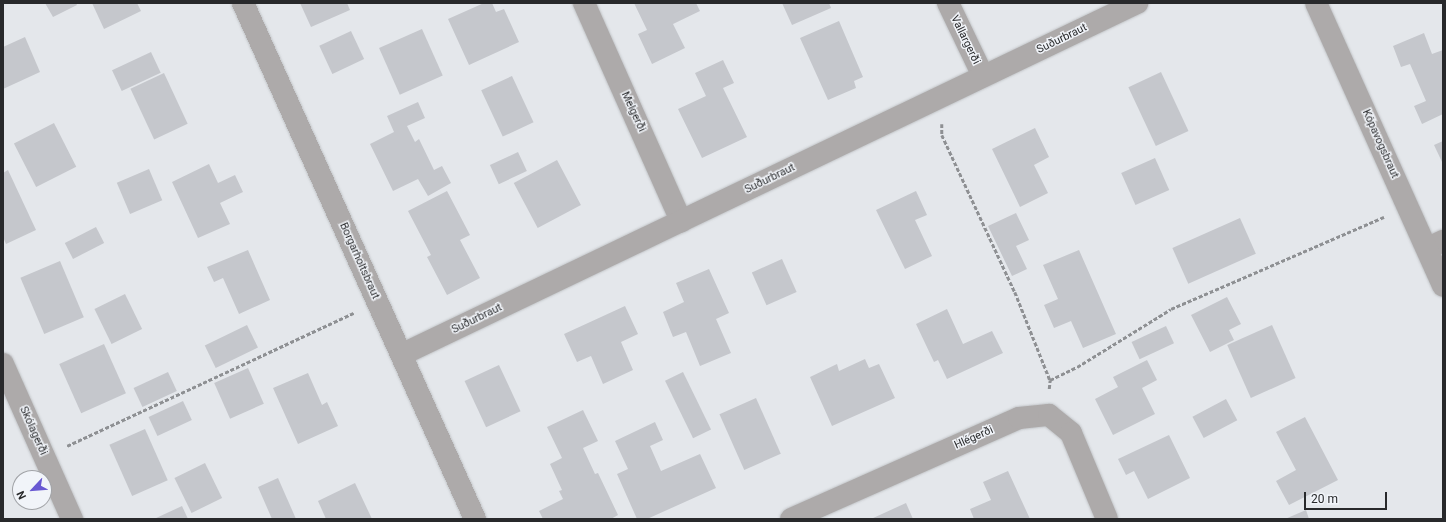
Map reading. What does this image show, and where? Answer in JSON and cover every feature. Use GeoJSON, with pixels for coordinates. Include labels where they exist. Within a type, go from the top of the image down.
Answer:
{"type":"FeatureCollection","features":[{"type":"Feature","properties":{"kind":"street","name":"Borgarholtsbraut"},"geometry":{"type":"LineString","coordinates":[[243,3],[403,354],[475,519]]}},
{"type":"Feature","properties":{"kind":"street","name":"Melgerði"},"geometry":{"type":"LineString","coordinates":[[584,3],[681,221]]}},
{"type":"Feature","properties":{"kind":"street","name":"Vallargerði"},"geometry":{"type":"LineString","coordinates":[[948,3],[983,76]]}},
{"type":"Feature","properties":{"kind":"street","name":"Suðurbraut"},"geometry":{"type":"LineString","coordinates":[[403,354],[1137,3]]}},
{"type":"Feature","properties":{"kind":"street","name":"Kópavogsbraut"},"geometry":{"type":"LineString","coordinates":[[1316,3],[1435,244],[1443,286]]}},
{"type":"Feature","properties":{"kind":"street","name":"Skólagerði"},"geometry":{"type":"LineString","coordinates":[[3,364],[72,519]]}},
{"type":"Feature","properties":{"kind":"street","name":"Hlégerði"},"geometry":{"type":"LineString","coordinates":[[791,519],[1018,418],[1049,415],[1070,433],[1107,519]]}},
{"type":"Feature","properties":{"kind":"path"},"geometry":{"type":"LineString","coordinates":[[943,96],[942,135],[1015,292],[1050,380],[1077,367],[1171,309],[1390,214]]}},
{"type":"Feature","properties":{"kind":"path"},"geometry":{"type":"LineString","coordinates":[[45,457],[355,313]]}},
{"type":"Feature","properties":{"kind":"building"},"geometry":{"type":"Polygon","coordinates":[[[45,3],[76,3],[77,5],[53,17],[45,3]]]}},
{"type":"Feature","properties":{"kind":"building"},"geometry":{"type":"Polygon","coordinates":[[[92,3],[137,3],[141,11],[104,29],[92,3]]]}},
{"type":"Feature","properties":{"kind":"building"},"geometry":{"type":"Polygon","coordinates":[[[300,3],[347,3],[350,10],[311,27],[300,3]]]}},
{"type":"Feature","properties":{"kind":"building"},"geometry":{"type":"Polygon","coordinates":[[[484,3],[492,3],[496,12],[504,9],[519,42],[469,65],[448,19],[484,3]]]}},
{"type":"Feature","properties":{"kind":"building"},"geometry":{"type":"Polygon","coordinates":[[[634,3],[696,3],[700,11],[673,24],[685,48],[652,64],[638,34],[647,30],[634,3]]]}},
{"type":"Feature","properties":{"kind":"building"},"geometry":{"type":"Polygon","coordinates":[[[782,3],[829,3],[831,8],[792,25],[782,3]]]}},
{"type":"Feature","properties":{"kind":"building"},"geometry":{"type":"Polygon","coordinates":[[[839,21],[863,77],[854,81],[856,88],[828,100],[800,38],[839,21]]]}},
{"type":"Feature","properties":{"kind":"building"},"geometry":{"type":"Polygon","coordinates":[[[422,29],[443,76],[400,95],[379,48],[422,29]]]}},
{"type":"Feature","properties":{"kind":"building"},"geometry":{"type":"Polygon","coordinates":[[[351,31],[364,59],[332,74],[319,46],[351,31]]]}},
{"type":"Feature","properties":{"kind":"building"},"geometry":{"type":"Polygon","coordinates":[[[1424,33],[1432,54],[1443,50],[1443,114],[1422,124],[1414,106],[1426,101],[1410,64],[1401,67],[1393,46],[1424,33]]]}},
{"type":"Feature","properties":{"kind":"building"},"geometry":{"type":"Polygon","coordinates":[[[25,37],[40,72],[3,89],[3,47],[25,37]]]}},
{"type":"Feature","properties":{"kind":"building"},"geometry":{"type":"Polygon","coordinates":[[[151,52],[161,73],[122,91],[112,70],[151,52]]]}},
{"type":"Feature","properties":{"kind":"building"},"geometry":{"type":"Polygon","coordinates":[[[723,60],[734,83],[723,88],[747,137],[702,158],[678,109],[706,96],[695,73],[723,60]]]}},
{"type":"Feature","properties":{"kind":"building"},"geometry":{"type":"Polygon","coordinates":[[[1161,72],[1188,131],[1156,146],[1128,87],[1161,72]]]}},
{"type":"Feature","properties":{"kind":"building"},"geometry":{"type":"Polygon","coordinates":[[[164,73],[188,124],[154,139],[130,89],[164,73]]]}},
{"type":"Feature","properties":{"kind":"building"},"geometry":{"type":"Polygon","coordinates":[[[512,76],[534,122],[503,137],[481,90],[512,76]]]}},
{"type":"Feature","properties":{"kind":"building"},"geometry":{"type":"Polygon","coordinates":[[[418,102],[425,118],[407,126],[415,142],[419,139],[434,170],[442,166],[451,183],[428,196],[418,179],[393,191],[370,144],[394,132],[387,116],[418,102]]]}},
{"type":"Feature","properties":{"kind":"building"},"geometry":{"type":"Polygon","coordinates":[[[54,123],[76,167],[36,187],[14,143],[54,123]]]}},
{"type":"Feature","properties":{"kind":"building"},"geometry":{"type":"Polygon","coordinates":[[[1035,128],[1049,157],[1034,165],[1048,193],[1020,207],[992,149],[1035,128]]]}},
{"type":"Feature","properties":{"kind":"building"},"geometry":{"type":"Polygon","coordinates":[[[1443,141],[1443,164],[1434,145],[1443,141]]]}},
{"type":"Feature","properties":{"kind":"building"},"geometry":{"type":"Polygon","coordinates":[[[518,152],[527,171],[499,184],[490,165],[518,152]]]}},
{"type":"Feature","properties":{"kind":"building"},"geometry":{"type":"Polygon","coordinates":[[[1155,158],[1169,190],[1135,205],[1121,173],[1155,158]]]}},
{"type":"Feature","properties":{"kind":"building"},"geometry":{"type":"Polygon","coordinates":[[[557,160],[581,205],[538,228],[514,183],[557,160]]]}},
{"type":"Feature","properties":{"kind":"building"},"geometry":{"type":"Polygon","coordinates":[[[209,164],[218,183],[235,175],[243,192],[220,203],[230,224],[198,238],[172,182],[209,164]]]}},
{"type":"Feature","properties":{"kind":"building"},"geometry":{"type":"Polygon","coordinates":[[[149,169],[162,200],[130,214],[117,183],[149,169]]]}},
{"type":"Feature","properties":{"kind":"building"},"geometry":{"type":"Polygon","coordinates":[[[8,170],[36,230],[6,244],[3,237],[3,173],[8,170]]]}},
{"type":"Feature","properties":{"kind":"building"},"geometry":{"type":"Polygon","coordinates":[[[447,191],[470,235],[460,240],[480,278],[447,295],[427,257],[431,255],[408,211],[447,191]]]}},
{"type":"Feature","properties":{"kind":"building"},"geometry":{"type":"Polygon","coordinates":[[[916,191],[927,215],[915,220],[932,256],[905,269],[876,210],[916,191]]]}},
{"type":"Feature","properties":{"kind":"building"},"geometry":{"type":"Polygon","coordinates":[[[1016,213],[1029,240],[1016,246],[1027,269],[1012,276],[988,226],[1016,213]]]}},
{"type":"Feature","properties":{"kind":"building"},"geometry":{"type":"Polygon","coordinates":[[[1240,218],[1256,254],[1188,284],[1172,248],[1240,218]]]}},
{"type":"Feature","properties":{"kind":"building"},"geometry":{"type":"Polygon","coordinates":[[[96,227],[104,243],[73,259],[65,243],[96,227]]]}},
{"type":"Feature","properties":{"kind":"building"},"geometry":{"type":"Polygon","coordinates":[[[248,250],[270,300],[239,314],[223,278],[214,282],[207,267],[248,250]]]}},
{"type":"Feature","properties":{"kind":"building"},"geometry":{"type":"Polygon","coordinates":[[[1079,250],[1116,334],[1083,348],[1071,321],[1054,328],[1044,305],[1058,299],[1043,265],[1079,250]]]}},
{"type":"Feature","properties":{"kind":"building"},"geometry":{"type":"Polygon","coordinates":[[[782,259],[797,292],[766,305],[752,272],[782,259]]]}},
{"type":"Feature","properties":{"kind":"building"},"geometry":{"type":"Polygon","coordinates":[[[60,261],[84,317],[44,334],[20,278],[60,261]]]}},
{"type":"Feature","properties":{"kind":"building"},"geometry":{"type":"Polygon","coordinates":[[[709,269],[729,313],[716,319],[731,353],[700,366],[686,332],[673,337],[663,312],[684,302],[676,283],[709,269]]]}},
{"type":"Feature","properties":{"kind":"building"},"geometry":{"type":"Polygon","coordinates":[[[125,294],[142,329],[112,344],[94,309],[125,294]]]}},
{"type":"Feature","properties":{"kind":"building"},"geometry":{"type":"Polygon","coordinates":[[[1227,297],[1241,324],[1229,330],[1234,340],[1210,352],[1191,315],[1227,297]]]}},
{"type":"Feature","properties":{"kind":"building"},"geometry":{"type":"Polygon","coordinates":[[[625,306],[638,334],[621,342],[633,370],[603,384],[591,356],[577,362],[564,334],[625,306]]]}},
{"type":"Feature","properties":{"kind":"building"},"geometry":{"type":"Polygon","coordinates":[[[947,309],[963,344],[992,331],[1003,353],[947,379],[938,360],[934,362],[916,324],[947,309]]]}},
{"type":"Feature","properties":{"kind":"building"},"geometry":{"type":"Polygon","coordinates":[[[247,325],[258,347],[216,368],[205,346],[247,325]]]}},
{"type":"Feature","properties":{"kind":"building"},"geometry":{"type":"Polygon","coordinates":[[[1272,325],[1296,378],[1251,398],[1227,345],[1272,325]]]}},
{"type":"Feature","properties":{"kind":"building"},"geometry":{"type":"Polygon","coordinates":[[[1166,326],[1174,343],[1140,359],[1132,342],[1166,326]]]}},
{"type":"Feature","properties":{"kind":"building"},"geometry":{"type":"Polygon","coordinates":[[[104,344],[126,393],[81,413],[59,364],[104,344]]]}},
{"type":"Feature","properties":{"kind":"building"},"geometry":{"type":"Polygon","coordinates":[[[865,359],[869,368],[879,364],[895,398],[832,426],[810,377],[837,364],[839,371],[865,359]]]}},
{"type":"Feature","properties":{"kind":"building"},"geometry":{"type":"Polygon","coordinates":[[[1147,360],[1157,380],[1142,388],[1155,414],[1113,435],[1095,399],[1118,387],[1113,377],[1147,360]]]}},
{"type":"Feature","properties":{"kind":"building"},"geometry":{"type":"Polygon","coordinates":[[[499,365],[521,411],[486,427],[465,381],[499,365]]]}},
{"type":"Feature","properties":{"kind":"building"},"geometry":{"type":"Polygon","coordinates":[[[248,368],[264,404],[230,419],[214,383],[248,368]]]}},
{"type":"Feature","properties":{"kind":"building"},"geometry":{"type":"Polygon","coordinates":[[[168,372],[177,391],[142,407],[134,388],[168,372]]]}},
{"type":"Feature","properties":{"kind":"building"},"geometry":{"type":"Polygon","coordinates":[[[683,372],[711,430],[693,438],[665,381],[683,372]]]}},
{"type":"Feature","properties":{"kind":"building"},"geometry":{"type":"Polygon","coordinates":[[[308,373],[322,405],[327,402],[338,426],[298,444],[273,388],[308,373]]]}},
{"type":"Feature","properties":{"kind":"building"},"geometry":{"type":"Polygon","coordinates":[[[756,398],[781,454],[744,470],[719,414],[756,398]]]}},
{"type":"Feature","properties":{"kind":"building"},"geometry":{"type":"Polygon","coordinates":[[[1226,399],[1237,420],[1204,438],[1192,417],[1226,399]]]}},
{"type":"Feature","properties":{"kind":"building"},"geometry":{"type":"Polygon","coordinates":[[[183,401],[192,420],[157,436],[149,417],[183,401]]]}},
{"type":"Feature","properties":{"kind":"building"},"geometry":{"type":"Polygon","coordinates":[[[583,410],[598,441],[583,448],[595,474],[598,473],[618,515],[611,519],[543,519],[539,511],[563,499],[559,491],[562,490],[550,464],[562,458],[547,427],[583,410]]]}},
{"type":"Feature","properties":{"kind":"building"},"geometry":{"type":"Polygon","coordinates":[[[1305,417],[1338,480],[1289,505],[1276,481],[1296,470],[1276,432],[1305,417]]]}},
{"type":"Feature","properties":{"kind":"building"},"geometry":{"type":"Polygon","coordinates":[[[655,422],[663,440],[650,446],[661,471],[700,454],[716,488],[647,519],[637,519],[617,474],[628,469],[615,441],[655,422]]]}},
{"type":"Feature","properties":{"kind":"building"},"geometry":{"type":"Polygon","coordinates":[[[145,429],[168,480],[132,496],[109,445],[145,429]]]}},
{"type":"Feature","properties":{"kind":"building"},"geometry":{"type":"Polygon","coordinates":[[[1169,435],[1190,478],[1148,499],[1134,471],[1126,475],[1118,459],[1169,435]]]}},
{"type":"Feature","properties":{"kind":"building"},"geometry":{"type":"Polygon","coordinates":[[[205,463],[222,498],[192,513],[174,478],[205,463]]]}},
{"type":"Feature","properties":{"kind":"building"},"geometry":{"type":"Polygon","coordinates":[[[1008,471],[1030,519],[974,519],[970,509],[991,500],[983,482],[1008,471]]]}},
{"type":"Feature","properties":{"kind":"building"},"geometry":{"type":"Polygon","coordinates":[[[278,478],[296,519],[272,519],[258,487],[278,478]]]}},
{"type":"Feature","properties":{"kind":"building"},"geometry":{"type":"Polygon","coordinates":[[[355,483],[372,519],[326,519],[318,501],[355,483]]]}},
{"type":"Feature","properties":{"kind":"building"},"geometry":{"type":"Polygon","coordinates":[[[906,503],[913,519],[871,519],[906,503]]]}},
{"type":"Feature","properties":{"kind":"building"},"geometry":{"type":"Polygon","coordinates":[[[182,506],[188,519],[154,519],[182,506]]]}},
{"type":"Feature","properties":{"kind":"building"},"geometry":{"type":"Polygon","coordinates":[[[1306,510],[1309,519],[1285,519],[1306,510]]]}}]}
